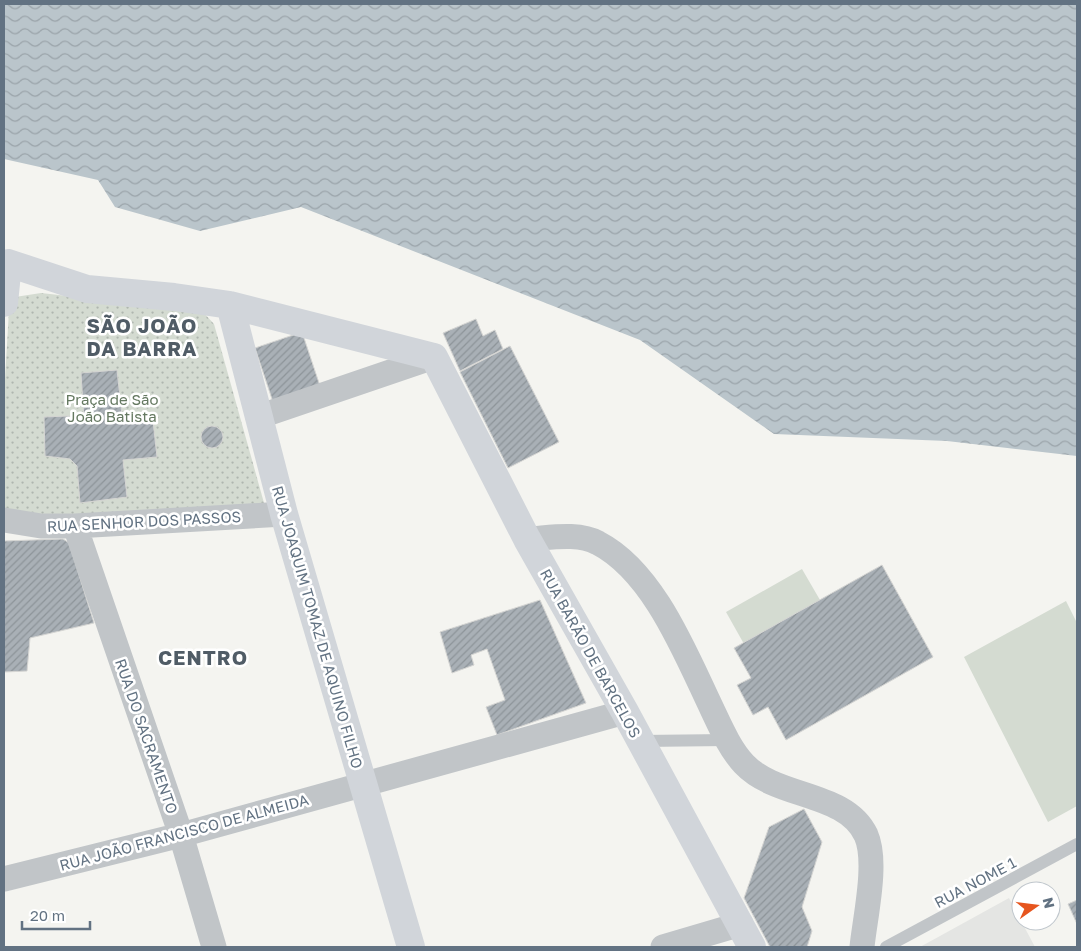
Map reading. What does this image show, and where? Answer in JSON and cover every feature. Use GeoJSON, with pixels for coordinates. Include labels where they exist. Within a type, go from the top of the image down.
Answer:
{"type":"FeatureCollection","features":[{"type":"Feature","properties":{"kind":"main road"},"geometry":{"type":"LineString","coordinates":[[4,303],[6,262],[87,289],[174,297],[230,305],[434,357]]}},
{"type":"Feature","properties":{"kind":"main road","name":"RUA JOAQUIM TOMAZ DE AQUINO FILHO"},"geometry":{"type":"LineString","coordinates":[[230,305],[284,514],[411,947]]}},
{"type":"Feature","properties":{"kind":"main road","name":"RUA BARÃO DE BARCELOS"},"geometry":{"type":"LineString","coordinates":[[434,357],[527,539],[641,741],[746,936]]}},
{"type":"Feature","properties":{"kind":"street"},"geometry":{"type":"LineString","coordinates":[[258,417],[434,357]]}},
{"type":"Feature","properties":{"kind":"street","name":"RUA SENHOR DOS PASSOS"},"geometry":{"type":"LineString","coordinates":[[4,520],[41,526],[75,526],[284,514]]}},
{"type":"Feature","properties":{"kind":"street","name":"RUA DO SACRAMENTO"},"geometry":{"type":"LineString","coordinates":[[75,526],[181,835],[214,947]]}},
{"type":"Feature","properties":{"kind":"street"},"geometry":{"type":"LineString","coordinates":[[527,539],[572,537],[598,542],[627,564],[651,593],[679,640],[727,740],[745,765],[763,779],[842,809],[855,818],[866,836],[871,860],[862,947]]}},
{"type":"Feature","properties":{"kind":"street","name":"RUA JOÃO FRANCISCO DE ALMEIDA"},"geometry":{"type":"LineString","coordinates":[[4,878],[181,835],[625,712]]}},
{"type":"Feature","properties":{"kind":"street"},"geometry":{"type":"LineString","coordinates":[[663,947],[746,936]]}},
{"type":"Feature","properties":{"kind":"lane"},"geometry":{"type":"LineString","coordinates":[[641,741],[727,740]]}},
{"type":"Feature","properties":{"kind":"lane","name":"RUA NOME 1"},"geometry":{"type":"LineString","coordinates":[[886,947],[1077,844]]}},
{"type":"Feature","properties":{"kind":"shaded area"},"geometry":{"type":"Polygon","coordinates":[[[1009,898],[1011,902],[1011,931],[1027,931],[1035,947],[920,947],[1009,898]]]}},
{"type":"Feature","properties":{"kind":"green space","name":"Praça de São João Batista"},"geometry":{"type":"Polygon","coordinates":[[[41,293],[202,311],[214,324],[264,503],[257,511],[5,520],[4,396],[9,310],[15,297],[41,293]]]}},
{"type":"Feature","properties":{"kind":"green space"},"geometry":{"type":"Polygon","coordinates":[[[802,569],[820,600],[744,644],[726,612],[802,569]]]}},
{"type":"Feature","properties":{"kind":"green space"},"geometry":{"type":"Polygon","coordinates":[[[1066,601],[1077,623],[1077,806],[1048,822],[964,657],[1066,601]]]}},
{"type":"Feature","properties":{"kind":"water"},"geometry":{"type":"Polygon","coordinates":[[[4,4],[1077,4],[1077,456],[947,441],[774,434],[640,340],[301,207],[200,231],[115,207],[98,180],[4,159],[4,4]]]}},
{"type":"Feature","properties":{"kind":"building"},"geometry":{"type":"Polygon","coordinates":[[[476,319],[483,336],[495,330],[503,349],[460,371],[443,333],[476,319]]]}},
{"type":"Feature","properties":{"kind":"building"},"geometry":{"type":"Polygon","coordinates":[[[302,332],[320,386],[273,402],[255,348],[302,332]]]}},
{"type":"Feature","properties":{"kind":"building"},"geometry":{"type":"Polygon","coordinates":[[[510,346],[559,442],[508,468],[460,372],[510,346]]]}},
{"type":"Feature","properties":{"kind":"building"},"geometry":{"type":"Polygon","coordinates":[[[117,370],[123,424],[153,421],[157,457],[123,460],[127,497],[80,503],[77,466],[70,459],[45,456],[44,417],[68,416],[84,420],[81,373],[117,370]]]}},
{"type":"Feature","properties":{"kind":"building"},"geometry":{"type":"Polygon","coordinates":[[[212,426],[220,429],[223,437],[220,445],[212,448],[204,445],[201,437],[204,429],[212,426]]]}},
{"type":"Feature","properties":{"kind":"building"},"geometry":{"type":"Polygon","coordinates":[[[63,539],[69,543],[94,623],[30,638],[27,671],[4,672],[4,541],[63,539]]]}},
{"type":"Feature","properties":{"kind":"building"},"geometry":{"type":"Polygon","coordinates":[[[882,565],[933,657],[786,740],[768,707],[753,715],[737,685],[751,678],[734,648],[882,565]]]}},
{"type":"Feature","properties":{"kind":"building"},"geometry":{"type":"Polygon","coordinates":[[[540,600],[586,703],[497,735],[486,707],[505,700],[487,649],[471,655],[474,665],[452,673],[440,632],[540,600]]]}},
{"type":"Feature","properties":{"kind":"building"},"geometry":{"type":"Polygon","coordinates":[[[804,809],[822,842],[802,907],[812,931],[807,947],[770,947],[744,898],[769,827],[804,809]]]}},
{"type":"Feature","properties":{"kind":"building"},"geometry":{"type":"Polygon","coordinates":[[[1077,900],[1077,924],[1068,904],[1077,900]]]}},
{"type":"Feature","properties":{"kind":"district","name":"SÃO JOÃO DA BARRA"},"geometry":{"type":"Point","coordinates":[142,336]}},
{"type":"Feature","properties":{"kind":"district","name":"CENTRO"},"geometry":{"type":"Point","coordinates":[203,657]}}]}
